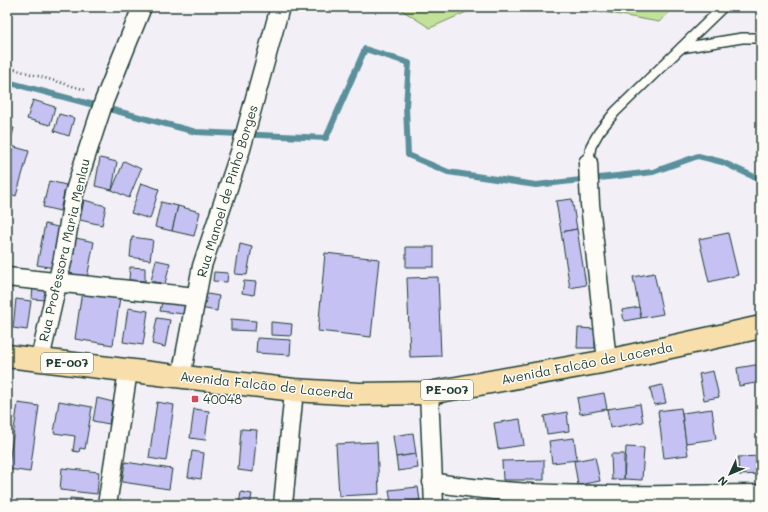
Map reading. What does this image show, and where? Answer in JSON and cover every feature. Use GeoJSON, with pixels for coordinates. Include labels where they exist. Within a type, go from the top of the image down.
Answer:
{"type":"FeatureCollection","features":[{"type":"Feature","properties":{"kind":"main road","name":"Avenida Falcão de Lacerda"},"geometry":{"type":"LineString","coordinates":[[7,356],[294,390],[359,394],[429,394],[607,361],[761,327]]}},
{"type":"Feature","properties":{"kind":"street","name":"Rua Professora Maria Menlau"},"geometry":{"type":"LineString","coordinates":[[40,359],[58,281],[74,194],[96,122],[142,7]]}},
{"type":"Feature","properties":{"kind":"street","name":"Rua Manoel de Pinho Borges"},"geometry":{"type":"LineString","coordinates":[[181,377],[202,266],[241,149],[280,7]]}},
{"type":"Feature","properties":{"kind":"street"},"geometry":{"type":"LineString","coordinates":[[588,163],[590,204],[607,361]]}},
{"type":"Feature","properties":{"kind":"street"},"geometry":{"type":"LineString","coordinates":[[7,277],[58,281],[196,297]]}},
{"type":"Feature","properties":{"kind":"street"},"geometry":{"type":"LineString","coordinates":[[107,505],[128,371]]}},
{"type":"Feature","properties":{"kind":"street"},"geometry":{"type":"LineString","coordinates":[[283,505],[294,390]]}},
{"type":"Feature","properties":{"kind":"street"},"geometry":{"type":"LineString","coordinates":[[429,394],[434,505]]}},
{"type":"Feature","properties":{"kind":"street"},"geometry":{"type":"LineString","coordinates":[[432,482],[475,489],[527,493],[761,494]]}},
{"type":"Feature","properties":{"kind":"lane"},"geometry":{"type":"LineString","coordinates":[[588,163],[591,146],[598,132],[615,112],[723,7]]}},
{"type":"Feature","properties":{"kind":"lane"},"geometry":{"type":"LineString","coordinates":[[680,48],[742,38],[761,38]]}},
{"type":"Feature","properties":{"kind":"path"},"geometry":{"type":"LineString","coordinates":[[7,67],[105,98]]}},
{"type":"Feature","properties":{"kind":"green space"},"geometry":{"type":"Polygon","coordinates":[[[397,7],[478,7],[430,28],[397,7]]]}},
{"type":"Feature","properties":{"kind":"green space"},"geometry":{"type":"Polygon","coordinates":[[[576,7],[675,7],[659,22],[576,7]]]}},
{"type":"Feature","properties":{"kind":"building"},"geometry":{"type":"Polygon","coordinates":[[[33,100],[55,107],[50,125],[27,119],[33,100]]]}},
{"type":"Feature","properties":{"kind":"building"},"geometry":{"type":"Polygon","coordinates":[[[59,114],[74,118],[69,136],[54,131],[59,114]]]}},
{"type":"Feature","properties":{"kind":"building"},"geometry":{"type":"Polygon","coordinates":[[[7,127],[14,128],[7,155],[7,127]]]}},
{"type":"Feature","properties":{"kind":"building"},"geometry":{"type":"Polygon","coordinates":[[[11,146],[29,151],[16,196],[7,193],[7,161],[11,146]]]}},
{"type":"Feature","properties":{"kind":"building"},"geometry":{"type":"Polygon","coordinates":[[[100,158],[117,162],[112,190],[95,186],[100,158]]]}},
{"type":"Feature","properties":{"kind":"building"},"geometry":{"type":"Polygon","coordinates":[[[124,161],[141,169],[129,198],[112,190],[124,161]]]}},
{"type":"Feature","properties":{"kind":"building"},"geometry":{"type":"Polygon","coordinates":[[[49,181],[66,185],[60,211],[43,207],[49,181]]]}},
{"type":"Feature","properties":{"kind":"building"},"geometry":{"type":"Polygon","coordinates":[[[141,183],[159,189],[150,219],[131,213],[141,183]]]}},
{"type":"Feature","properties":{"kind":"building"},"geometry":{"type":"Polygon","coordinates":[[[572,199],[577,229],[561,232],[556,201],[572,199]]]}},
{"type":"Feature","properties":{"kind":"building"},"geometry":{"type":"Polygon","coordinates":[[[84,200],[106,206],[102,225],[80,220],[84,200]]]}},
{"type":"Feature","properties":{"kind":"building"},"geometry":{"type":"Polygon","coordinates":[[[161,202],[178,206],[172,231],[155,227],[161,202]]]}},
{"type":"Feature","properties":{"kind":"building"},"geometry":{"type":"Polygon","coordinates":[[[178,206],[200,212],[194,236],[172,231],[178,206]]]}},
{"type":"Feature","properties":{"kind":"building"},"geometry":{"type":"Polygon","coordinates":[[[45,224],[62,228],[54,268],[37,265],[45,224]]]}},
{"type":"Feature","properties":{"kind":"building"},"geometry":{"type":"Polygon","coordinates":[[[577,229],[586,285],[570,288],[561,232],[577,229]]]}},
{"type":"Feature","properties":{"kind":"building"},"geometry":{"type":"Polygon","coordinates":[[[728,233],[738,275],[709,282],[699,239],[728,233]]]}},
{"type":"Feature","properties":{"kind":"building"},"geometry":{"type":"Polygon","coordinates":[[[132,237],[153,240],[150,260],[130,257],[132,237]]]}},
{"type":"Feature","properties":{"kind":"building"},"geometry":{"type":"Polygon","coordinates":[[[76,238],[94,242],[87,278],[69,273],[76,238]]]}},
{"type":"Feature","properties":{"kind":"building"},"geometry":{"type":"Polygon","coordinates":[[[240,244],[252,247],[247,275],[235,274],[240,244]]]}},
{"type":"Feature","properties":{"kind":"building"},"geometry":{"type":"Polygon","coordinates":[[[406,247],[434,247],[434,267],[406,267],[406,247]]]}},
{"type":"Feature","properties":{"kind":"building"},"geometry":{"type":"Polygon","coordinates":[[[325,253],[379,259],[371,337],[318,331],[325,253]]]}},
{"type":"Feature","properties":{"kind":"building"},"geometry":{"type":"Polygon","coordinates":[[[156,260],[170,263],[165,284],[151,281],[156,260]]]}},
{"type":"Feature","properties":{"kind":"building"},"geometry":{"type":"Polygon","coordinates":[[[130,267],[145,268],[145,281],[129,280],[130,267]]]}},
{"type":"Feature","properties":{"kind":"building"},"geometry":{"type":"Polygon","coordinates":[[[214,272],[228,273],[227,282],[213,281],[214,272]]]}},
{"type":"Feature","properties":{"kind":"building"},"geometry":{"type":"Polygon","coordinates":[[[654,273],[663,314],[641,318],[633,277],[654,273]]]}},
{"type":"Feature","properties":{"kind":"building"},"geometry":{"type":"Polygon","coordinates":[[[438,277],[441,356],[410,357],[407,278],[438,277]]]}},
{"type":"Feature","properties":{"kind":"building"},"geometry":{"type":"Polygon","coordinates":[[[244,281],[256,282],[254,295],[242,293],[244,281]]]}},
{"type":"Feature","properties":{"kind":"building"},"geometry":{"type":"Polygon","coordinates":[[[7,282],[12,283],[7,302],[7,282]]]}},
{"type":"Feature","properties":{"kind":"building"},"geometry":{"type":"Polygon","coordinates":[[[33,286],[48,288],[47,300],[32,299],[33,286]]]}},
{"type":"Feature","properties":{"kind":"building"},"geometry":{"type":"Polygon","coordinates":[[[82,291],[120,297],[113,345],[75,339],[82,291]]]}},
{"type":"Feature","properties":{"kind":"building"},"geometry":{"type":"Polygon","coordinates":[[[202,293],[219,296],[217,311],[200,308],[202,293]]]}},
{"type":"Feature","properties":{"kind":"building"},"geometry":{"type":"Polygon","coordinates":[[[16,299],[31,301],[27,330],[13,328],[16,299]]]}},
{"type":"Feature","properties":{"kind":"building"},"geometry":{"type":"Polygon","coordinates":[[[162,302],[185,305],[183,314],[160,311],[162,302]]]}},
{"type":"Feature","properties":{"kind":"building"},"geometry":{"type":"Polygon","coordinates":[[[639,307],[641,318],[624,321],[622,310],[639,307]]]}},
{"type":"Feature","properties":{"kind":"building"},"geometry":{"type":"Polygon","coordinates":[[[128,308],[148,311],[143,345],[123,342],[128,308]]]}},
{"type":"Feature","properties":{"kind":"building"},"geometry":{"type":"Polygon","coordinates":[[[157,318],[170,320],[165,347],[152,344],[157,318]]]}},
{"type":"Feature","properties":{"kind":"building"},"geometry":{"type":"Polygon","coordinates":[[[231,319],[256,321],[255,331],[231,330],[231,319]]]}},
{"type":"Feature","properties":{"kind":"building"},"geometry":{"type":"Polygon","coordinates":[[[271,322],[292,324],[291,336],[271,335],[271,322]]]}},
{"type":"Feature","properties":{"kind":"building"},"geometry":{"type":"Polygon","coordinates":[[[578,328],[595,329],[595,348],[577,348],[578,328]]]}},
{"type":"Feature","properties":{"kind":"building"},"geometry":{"type":"Polygon","coordinates":[[[257,338],[291,340],[290,355],[256,353],[257,338]]]}},
{"type":"Feature","properties":{"kind":"building"},"geometry":{"type":"Polygon","coordinates":[[[761,364],[761,382],[739,386],[737,368],[761,364]]]}},
{"type":"Feature","properties":{"kind":"building"},"geometry":{"type":"Polygon","coordinates":[[[713,371],[719,397],[704,400],[699,374],[713,371]]]}},
{"type":"Feature","properties":{"kind":"building"},"geometry":{"type":"Polygon","coordinates":[[[662,385],[666,403],[654,405],[650,388],[662,385]]]}},
{"type":"Feature","properties":{"kind":"building"},"geometry":{"type":"Polygon","coordinates":[[[604,393],[607,409],[580,414],[577,398],[604,393]]]}},
{"type":"Feature","properties":{"kind":"building"},"geometry":{"type":"Polygon","coordinates":[[[97,398],[113,402],[109,424],[93,421],[97,398]]]}},
{"type":"Feature","properties":{"kind":"building"},"geometry":{"type":"Polygon","coordinates":[[[59,401],[92,407],[85,449],[80,448],[79,452],[73,451],[75,436],[54,433],[59,401]]]}},
{"type":"Feature","properties":{"kind":"building"},"geometry":{"type":"Polygon","coordinates":[[[157,402],[174,405],[166,461],[149,458],[157,402]]]}},
{"type":"Feature","properties":{"kind":"building"},"geometry":{"type":"Polygon","coordinates":[[[18,403],[39,406],[30,472],[8,469],[18,403]]]}},
{"type":"Feature","properties":{"kind":"building"},"geometry":{"type":"Polygon","coordinates":[[[640,404],[643,422],[610,428],[607,409],[640,404]]]}},
{"type":"Feature","properties":{"kind":"building"},"geometry":{"type":"Polygon","coordinates":[[[681,408],[688,455],[664,458],[658,411],[681,408]]]}},
{"type":"Feature","properties":{"kind":"building"},"geometry":{"type":"Polygon","coordinates":[[[194,409],[209,411],[205,440],[190,438],[194,409]]]}},
{"type":"Feature","properties":{"kind":"building"},"geometry":{"type":"Polygon","coordinates":[[[712,409],[716,439],[686,443],[682,413],[712,409]]]}},
{"type":"Feature","properties":{"kind":"building"},"geometry":{"type":"Polygon","coordinates":[[[567,412],[569,431],[547,434],[544,416],[567,412]]]}},
{"type":"Feature","properties":{"kind":"building"},"geometry":{"type":"Polygon","coordinates":[[[520,419],[524,445],[498,449],[494,423],[520,419]]]}},
{"type":"Feature","properties":{"kind":"building"},"geometry":{"type":"Polygon","coordinates":[[[241,429],[257,430],[253,472],[238,470],[241,429]]]}},
{"type":"Feature","properties":{"kind":"building"},"geometry":{"type":"Polygon","coordinates":[[[413,433],[416,454],[396,457],[393,436],[413,433]]]}},
{"type":"Feature","properties":{"kind":"building"},"geometry":{"type":"Polygon","coordinates":[[[574,438],[577,460],[552,463],[549,441],[574,438]]]}},
{"type":"Feature","properties":{"kind":"building"},"geometry":{"type":"Polygon","coordinates":[[[377,442],[379,494],[339,496],[336,444],[377,442]]]}},
{"type":"Feature","properties":{"kind":"building"},"geometry":{"type":"Polygon","coordinates":[[[626,447],[644,448],[642,480],[624,479],[626,447]]]}},
{"type":"Feature","properties":{"kind":"building"},"geometry":{"type":"Polygon","coordinates":[[[192,451],[204,453],[201,479],[188,477],[192,451]]]}},
{"type":"Feature","properties":{"kind":"building"},"geometry":{"type":"Polygon","coordinates":[[[416,454],[418,468],[398,471],[396,457],[416,454]]]}},
{"type":"Feature","properties":{"kind":"building"},"geometry":{"type":"Polygon","coordinates":[[[611,454],[624,454],[624,479],[612,480],[611,454]]]}},
{"type":"Feature","properties":{"kind":"building"},"geometry":{"type":"Polygon","coordinates":[[[761,456],[761,474],[739,475],[738,457],[761,456]]]}},
{"type":"Feature","properties":{"kind":"building"},"geometry":{"type":"Polygon","coordinates":[[[595,457],[600,481],[578,485],[574,461],[595,457]]]}},
{"type":"Feature","properties":{"kind":"building"},"geometry":{"type":"Polygon","coordinates":[[[544,460],[544,480],[503,480],[502,461],[544,460]]]}},
{"type":"Feature","properties":{"kind":"building"},"geometry":{"type":"Polygon","coordinates":[[[125,462],[172,469],[169,489],[122,482],[125,462]]]}},
{"type":"Feature","properties":{"kind":"building"},"geometry":{"type":"Polygon","coordinates":[[[62,468],[99,472],[97,494],[60,490],[62,468]]]}},
{"type":"Feature","properties":{"kind":"building"},"geometry":{"type":"Polygon","coordinates":[[[418,487],[420,500],[391,503],[389,490],[418,487]]]}},
{"type":"Feature","properties":{"kind":"building"},"geometry":{"type":"Polygon","coordinates":[[[241,492],[252,494],[250,505],[239,505],[241,492]]]}},
{"type":"Feature","properties":{"kind":"building"},"geometry":{"type":"Polygon","coordinates":[[[70,498],[91,500],[91,505],[70,505],[70,498]]]}},
{"type":"Feature","properties":{"kind":"building"},"geometry":{"type":"Polygon","coordinates":[[[30,500],[38,505],[27,505],[30,500]]]}},
{"type":"Feature","properties":{"kind":"building"},"geometry":{"type":"Polygon","coordinates":[[[420,500],[420,505],[391,505],[391,503],[420,500]]]}},
{"type":"Feature","properties":{"kind":"waterway"},"geometry":{"type":"LineString","coordinates":[[7,82],[196,132],[326,138],[365,49],[409,63],[406,106],[408,155],[448,172],[536,185],[653,172],[698,156],[722,162],[761,180]]}},
{"type":"Feature","properties":{"kind":"place","name":"40048"},"geometry":{"type":"Point","coordinates":[195,399]}}]}
